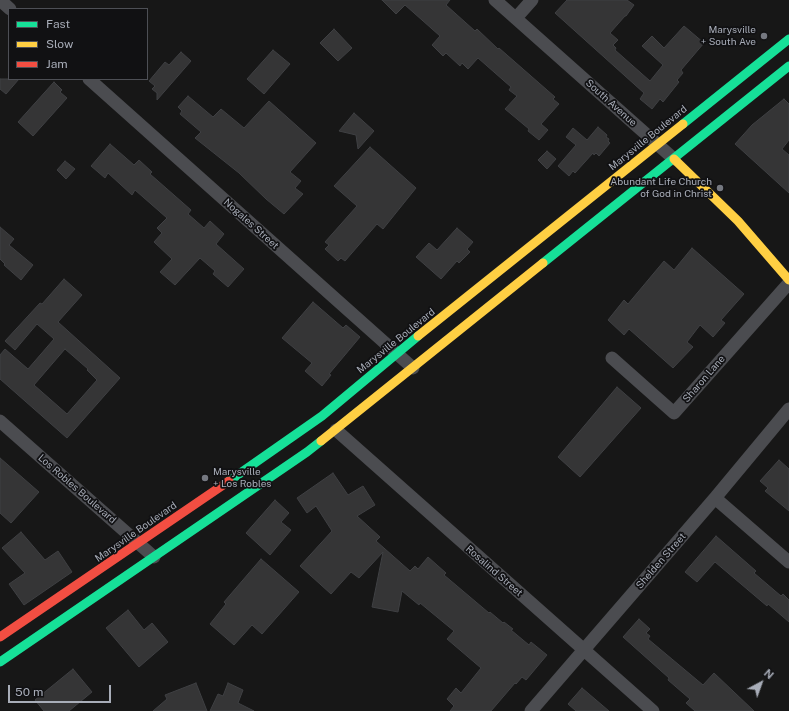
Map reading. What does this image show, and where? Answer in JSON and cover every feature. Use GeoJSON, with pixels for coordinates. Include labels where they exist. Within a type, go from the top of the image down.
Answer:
{"type":"FeatureCollection","features":[{"type":"Feature","properties":{"kind":"main road","name":"Marysville Boulevard"},"geometry":{"type":"LineString","coordinates":[[0,662],[258,484],[307,452],[329,423],[396,354],[789,39]]}},
{"type":"Feature","properties":{"kind":"main road","name":"Marysville Boulevard"},"geometry":{"type":"LineString","coordinates":[[0,637],[139,543],[413,368],[789,66]]}},
{"type":"Feature","properties":{"kind":"main road","name":"South Avenue"},"geometry":{"type":"LineString","coordinates":[[674,159],[738,220],[789,281]]}},
{"type":"Feature","properties":{"kind":"main road"},"geometry":{"type":"LineString","coordinates":[[561,233],[569,225],[571,214]]}},
{"type":"Feature","properties":{"kind":"main road"},"geometry":{"type":"LineString","coordinates":[[511,277],[527,268],[538,268],[538,258],[542,252]]}},
{"type":"Feature","properties":{"kind":"main road"},"geometry":{"type":"LineString","coordinates":[[476,290],[488,290],[493,288]]}},
{"type":"Feature","properties":{"kind":"street"},"geometry":{"type":"LineString","coordinates":[[0,0],[9,8]]}},
{"type":"Feature","properties":{"kind":"street","name":"South Avenue"},"geometry":{"type":"LineString","coordinates":[[495,0],[674,159]]}},
{"type":"Feature","properties":{"kind":"street"},"geometry":{"type":"LineString","coordinates":[[516,18],[532,0]]}},
{"type":"Feature","properties":{"kind":"street","name":"Nogales Street"},"geometry":{"type":"LineString","coordinates":[[90,80],[413,368]]}},
{"type":"Feature","properties":{"kind":"street","name":"Sharon Lane"},"geometry":{"type":"LineString","coordinates":[[612,358],[674,413],[789,281]]}},
{"type":"Feature","properties":{"kind":"street","name":"Shelden Street"},"geometry":{"type":"LineString","coordinates":[[531,711],[715,498],[789,409]]}},
{"type":"Feature","properties":{"kind":"street","name":"Los Robles Boulevard"},"geometry":{"type":"LineString","coordinates":[[0,421],[154,556]]}},
{"type":"Feature","properties":{"kind":"street","name":"Rosalind Street"},"geometry":{"type":"LineString","coordinates":[[329,423],[653,711]]}},
{"type":"Feature","properties":{"kind":"street"},"geometry":{"type":"LineString","coordinates":[[715,498],[789,562]]}},
{"type":"Feature","properties":{"kind":"building"},"geometry":{"type":"Polygon","coordinates":[[[382,0],[450,0],[446,5],[475,31],[477,29],[498,49],[499,48],[555,97],[553,99],[559,104],[541,124],[548,130],[539,140],[528,131],[529,129],[505,109],[517,96],[509,90],[511,87],[478,58],[468,69],[462,63],[460,66],[446,53],[443,56],[432,45],[440,36],[405,5],[396,14],[382,0]]]}},
{"type":"Feature","properties":{"kind":"building"},"geometry":{"type":"Polygon","coordinates":[[[567,0],[627,0],[634,5],[610,33],[618,40],[613,45],[616,48],[615,50],[650,81],[663,65],[642,46],[652,36],[664,48],[684,26],[704,43],[681,70],[683,73],[677,80],[679,82],[663,102],[660,99],[652,109],[640,99],[644,93],[555,13],[567,0]]]}},
{"type":"Feature","properties":{"kind":"building"},"geometry":{"type":"Polygon","coordinates":[[[334,29],[352,48],[338,61],[320,43],[334,29]]]}},
{"type":"Feature","properties":{"kind":"building"},"geometry":{"type":"Polygon","coordinates":[[[273,50],[290,64],[264,94],[247,79],[273,50]]]}},
{"type":"Feature","properties":{"kind":"building"},"geometry":{"type":"Polygon","coordinates":[[[181,52],[191,61],[157,100],[157,93],[152,89],[155,86],[149,81],[165,62],[169,65],[181,52]]]}},
{"type":"Feature","properties":{"kind":"building"},"geometry":{"type":"Polygon","coordinates":[[[0,79],[18,80],[6,94],[0,89],[0,79]]]}},
{"type":"Feature","properties":{"kind":"building"},"geometry":{"type":"Polygon","coordinates":[[[54,82],[62,90],[60,92],[67,98],[33,136],[18,122],[54,82]]]}},
{"type":"Feature","properties":{"kind":"building"},"geometry":{"type":"Polygon","coordinates":[[[188,96],[213,117],[221,109],[244,128],[269,101],[316,143],[290,172],[301,181],[295,188],[303,194],[284,214],[239,173],[195,138],[201,132],[180,114],[182,111],[178,107],[188,96]]]}},
{"type":"Feature","properties":{"kind":"building"},"geometry":{"type":"Polygon","coordinates":[[[784,99],[789,104],[789,140],[782,149],[789,155],[789,193],[735,144],[752,125],[784,99]]]}},
{"type":"Feature","properties":{"kind":"building"},"geometry":{"type":"Polygon","coordinates":[[[354,113],[374,131],[358,149],[356,135],[339,131],[354,113]]]}},
{"type":"Feature","properties":{"kind":"building"},"geometry":{"type":"Polygon","coordinates":[[[598,127],[607,135],[606,137],[609,139],[608,141],[610,143],[599,156],[596,153],[594,155],[593,153],[575,173],[573,171],[569,176],[558,166],[576,145],[566,137],[573,128],[587,140],[598,127]]]}},
{"type":"Feature","properties":{"kind":"building"},"geometry":{"type":"Polygon","coordinates":[[[110,144],[134,165],[139,160],[152,172],[150,174],[191,210],[188,214],[204,228],[210,221],[224,234],[216,244],[244,269],[228,287],[213,274],[215,271],[200,258],[175,285],[160,272],[172,259],[154,242],[162,233],[157,228],[167,218],[135,190],[132,195],[108,173],[105,178],[91,166],[110,144]]]}},
{"type":"Feature","properties":{"kind":"building"},"geometry":{"type":"Polygon","coordinates":[[[370,147],[416,188],[383,229],[377,224],[345,261],[341,258],[338,261],[325,249],[329,245],[325,242],[357,206],[334,186],[370,147]]]}},
{"type":"Feature","properties":{"kind":"building"},"geometry":{"type":"Polygon","coordinates":[[[547,151],[556,159],[547,169],[538,160],[547,151]]]}},
{"type":"Feature","properties":{"kind":"building"},"geometry":{"type":"Polygon","coordinates":[[[65,161],[75,169],[66,179],[57,170],[65,161]]]}},
{"type":"Feature","properties":{"kind":"building"},"geometry":{"type":"Polygon","coordinates":[[[0,227],[14,239],[9,245],[33,265],[21,280],[4,265],[5,264],[0,259],[0,227]]]}},
{"type":"Feature","properties":{"kind":"building"},"geometry":{"type":"Polygon","coordinates":[[[457,228],[473,242],[467,249],[470,252],[459,263],[457,261],[441,279],[416,257],[429,243],[437,250],[457,228]]]}},
{"type":"Feature","properties":{"kind":"building"},"geometry":{"type":"Polygon","coordinates":[[[692,248],[744,294],[721,320],[725,323],[713,337],[700,325],[687,342],[693,347],[673,368],[629,329],[624,335],[608,320],[624,300],[628,304],[664,261],[674,270],[692,248]]]}},
{"type":"Feature","properties":{"kind":"building"},"geometry":{"type":"Polygon","coordinates":[[[64,279],[82,295],[58,322],[120,378],[67,438],[0,379],[0,355],[5,349],[28,369],[54,339],[37,324],[15,350],[5,341],[40,303],[42,304],[64,279]],[[65,349],[34,385],[67,414],[97,380],[87,370],[88,369],[65,349]]]}},
{"type":"Feature","properties":{"kind":"building"},"geometry":{"type":"Polygon","coordinates":[[[313,302],[343,328],[346,325],[360,337],[329,374],[331,375],[322,386],[305,371],[312,363],[282,338],[313,302]]]}},
{"type":"Feature","properties":{"kind":"building"},"geometry":{"type":"Polygon","coordinates":[[[617,387],[641,408],[580,477],[558,457],[617,387]]]}},
{"type":"Feature","properties":{"kind":"building"},"geometry":{"type":"Polygon","coordinates":[[[0,458],[39,492],[11,523],[0,513],[0,458]]]}},
{"type":"Feature","properties":{"kind":"building"},"geometry":{"type":"Polygon","coordinates":[[[779,460],[789,469],[789,511],[765,491],[768,488],[760,481],[779,460]]]}},
{"type":"Feature","properties":{"kind":"building"},"geometry":{"type":"Polygon","coordinates":[[[333,473],[348,495],[363,486],[375,505],[357,516],[380,537],[376,541],[410,571],[415,566],[418,569],[428,557],[446,573],[444,575],[489,613],[490,612],[513,629],[511,630],[529,645],[531,642],[547,655],[526,680],[522,677],[516,684],[515,683],[491,711],[450,711],[454,706],[447,699],[456,688],[461,693],[481,668],[447,639],[454,631],[420,603],[419,605],[402,591],[398,612],[372,607],[383,552],[359,578],[351,572],[331,594],[300,566],[332,531],[316,506],[307,513],[297,498],[333,473]]]}},
{"type":"Feature","properties":{"kind":"building"},"geometry":{"type":"Polygon","coordinates":[[[275,500],[289,513],[281,522],[291,530],[270,555],[246,533],[275,500]]]}},
{"type":"Feature","properties":{"kind":"building"},"geometry":{"type":"Polygon","coordinates":[[[21,532],[45,560],[58,551],[72,572],[24,605],[9,584],[25,573],[2,548],[21,532]]]}},
{"type":"Feature","properties":{"kind":"building"},"geometry":{"type":"Polygon","coordinates":[[[716,536],[756,571],[754,573],[781,596],[783,594],[789,600],[789,622],[768,604],[767,606],[715,562],[697,582],[685,572],[716,536]]]}},
{"type":"Feature","properties":{"kind":"building"},"geometry":{"type":"Polygon","coordinates":[[[261,559],[299,592],[262,634],[252,625],[234,645],[210,624],[226,604],[224,602],[261,559]]]}},
{"type":"Feature","properties":{"kind":"building"},"geometry":{"type":"Polygon","coordinates":[[[128,610],[144,630],[152,623],[168,642],[139,667],[106,628],[128,610]]]}},
{"type":"Feature","properties":{"kind":"building"},"geometry":{"type":"Polygon","coordinates":[[[639,619],[650,629],[646,633],[650,636],[648,639],[703,685],[714,673],[754,711],[695,711],[686,703],[690,699],[623,637],[639,619]]]}},
{"type":"Feature","properties":{"kind":"building"},"geometry":{"type":"Polygon","coordinates":[[[73,669],[92,692],[69,711],[44,711],[35,700],[73,669]]]}},
{"type":"Feature","properties":{"kind":"building"},"geometry":{"type":"Polygon","coordinates":[[[196,683],[207,711],[153,711],[167,699],[165,695],[196,683]]]}},
{"type":"Feature","properties":{"kind":"building"},"geometry":{"type":"Polygon","coordinates":[[[228,683],[243,690],[238,703],[254,711],[210,711],[218,694],[223,696],[228,683]]]}},
{"type":"Feature","properties":{"kind":"building"},"geometry":{"type":"Polygon","coordinates":[[[582,688],[609,711],[576,711],[568,704],[582,688]]]}},
{"type":"Feature","properties":{"kind":"traffic: fast"},"geometry":{"type":"LineString","coordinates":[[683,124],[789,39]]}},
{"type":"Feature","properties":{"kind":"traffic: fast"},"geometry":{"type":"LineString","coordinates":[[543,263],[789,66]]}},
{"type":"Feature","properties":{"kind":"traffic: fast"},"geometry":{"type":"LineString","coordinates":[[229,481],[322,416],[418,336]]}},
{"type":"Feature","properties":{"kind":"traffic: fast"},"geometry":{"type":"LineString","coordinates":[[0,662],[321,441]]}},
{"type":"Feature","properties":{"kind":"traffic: slow"},"geometry":{"type":"LineString","coordinates":[[418,336],[683,124]]}},
{"type":"Feature","properties":{"kind":"traffic: slow"},"geometry":{"type":"LineString","coordinates":[[674,159],[738,221],[789,280]]}},
{"type":"Feature","properties":{"kind":"traffic: slow"},"geometry":{"type":"LineString","coordinates":[[321,441],[543,263]]}},
{"type":"Feature","properties":{"kind":"traffic: jam"},"geometry":{"type":"LineString","coordinates":[[0,637],[229,481]]}},
{"type":"Feature","properties":{"kind":"place","name":"Marysville + South Ave"},"geometry":{"type":"Point","coordinates":[764,36]}},
{"type":"Feature","properties":{"kind":"place","name":"Abundant Life Church of God in Christ"},"geometry":{"type":"Point","coordinates":[720,188]}},
{"type":"Feature","properties":{"kind":"place","name":"Marysville + Los Robles"},"geometry":{"type":"Point","coordinates":[205,478]}}]}
